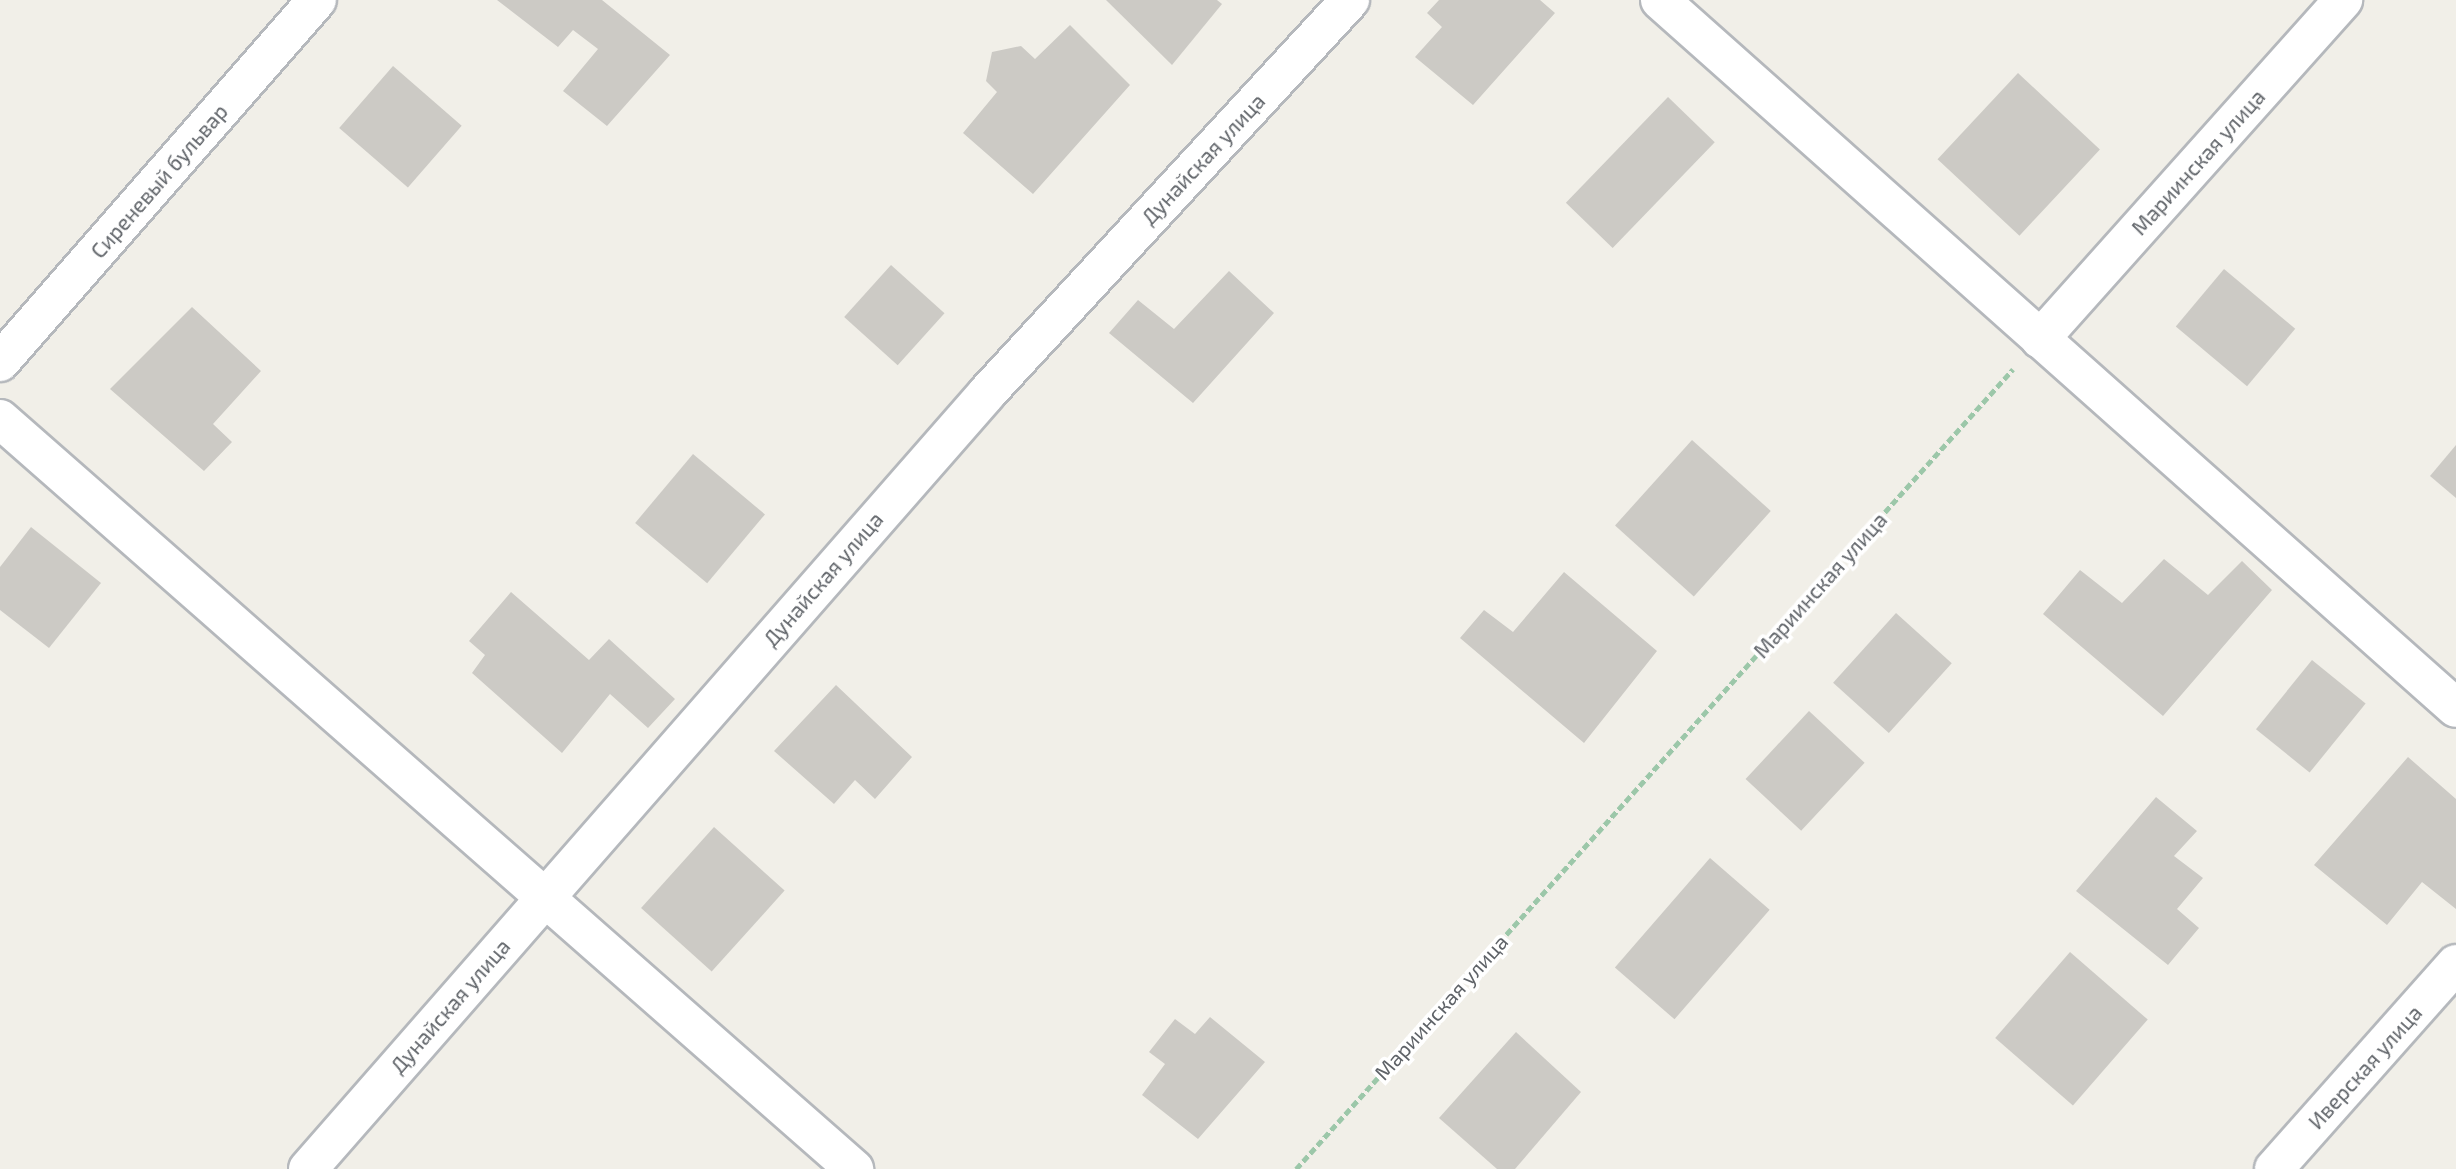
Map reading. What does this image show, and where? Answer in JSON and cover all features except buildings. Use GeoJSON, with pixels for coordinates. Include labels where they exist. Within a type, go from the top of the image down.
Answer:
{"type":"FeatureCollection","features":[{"type":"Feature","properties":{"kind":"street","name":"Сиреневый бульвар"},"geometry":{"type":"LineString","coordinates":[[0,362],[317,0]]}},
{"type":"Feature","properties":{"kind":"street","name":"Дунайская улица"},"geometry":{"type":"LineString","coordinates":[[308,1169],[987,393],[1350,0]]}},
{"type":"Feature","properties":{"kind":"street"},"geometry":{"type":"LineString","coordinates":[[1660,0],[2456,708]]}},
{"type":"Feature","properties":{"kind":"street","name":"Мариинская улица"},"geometry":{"type":"LineString","coordinates":[[2040,339],[2343,0]]}},
{"type":"Feature","properties":{"kind":"street"},"geometry":{"type":"LineString","coordinates":[[0,419],[543,899],[854,1169]]}},
{"type":"Feature","properties":{"kind":"street","name":"Иверская улица"},"geometry":{"type":"LineString","coordinates":[[2274,1169],[2456,964]]}},
{"type":"Feature","properties":{"kind":"path","name":"Мариинская улица"},"geometry":{"type":"LineString","coordinates":[[1296,1169],[2040,339]]}}]}
